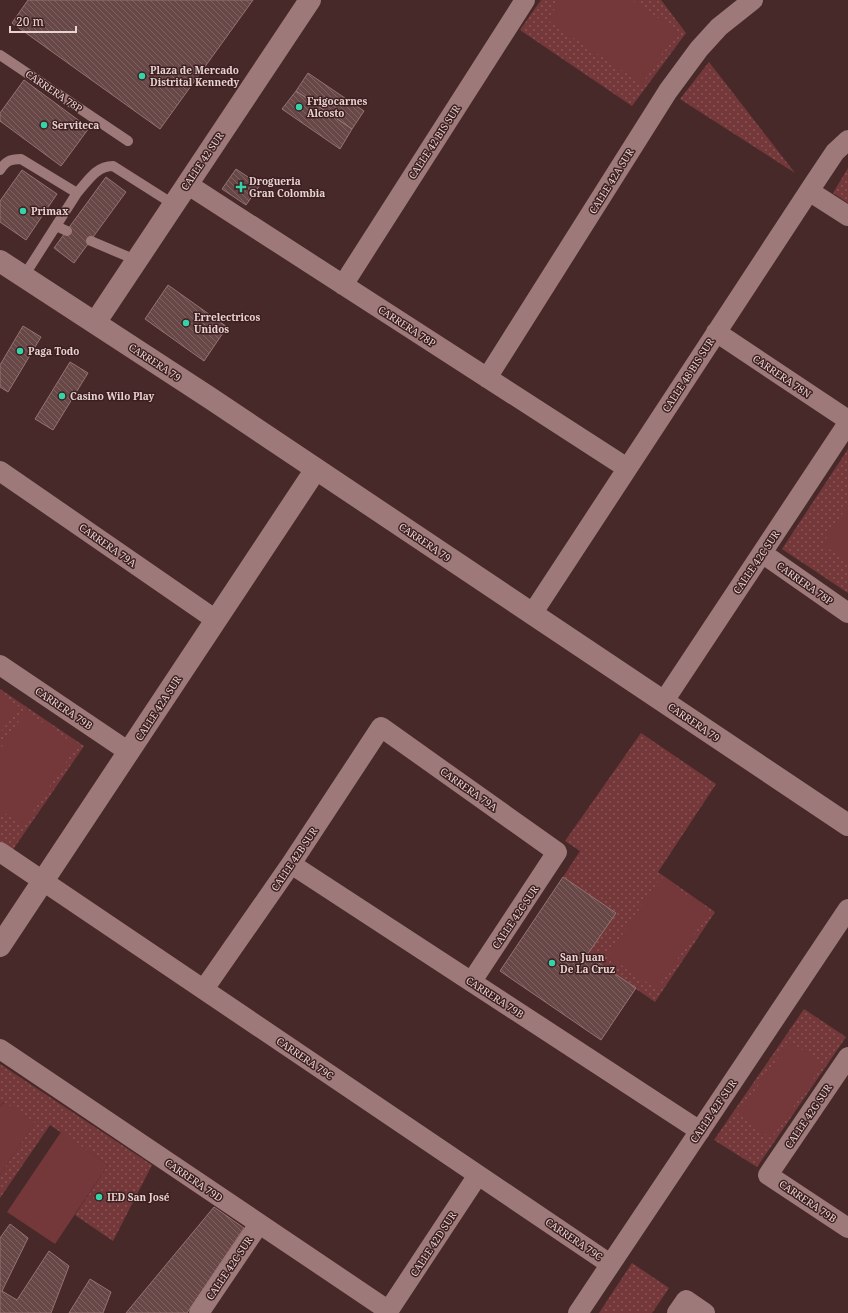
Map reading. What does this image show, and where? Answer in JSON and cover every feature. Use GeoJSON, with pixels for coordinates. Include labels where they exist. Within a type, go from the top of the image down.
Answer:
{"type":"FeatureCollection","features":[{"type":"Feature","properties":{"kind":"street","name":"CALLE 42 SUR"},"geometry":{"type":"LineString","coordinates":[[95,323],[310,0]]}},
{"type":"Feature","properties":{"kind":"street","name":"CALLE 42 BIS SUR"},"geometry":{"type":"LineString","coordinates":[[343,285],[525,0]]}},
{"type":"Feature","properties":{"kind":"street","name":"CALLE 42A SUR"},"geometry":{"type":"LineString","coordinates":[[487,378],[672,86],[699,49],[719,27],[753,0]]}},
{"type":"Feature","properties":{"kind":"street","name":"CALLE 48 BIS SUR"},"geometry":{"type":"LineString","coordinates":[[532,614],[835,152],[848,140]]}},
{"type":"Feature","properties":{"kind":"street","name":"CARRERA 78P"},"geometry":{"type":"LineString","coordinates":[[187,184],[628,468]]}},
{"type":"Feature","properties":{"kind":"street"},"geometry":{"type":"LineString","coordinates":[[809,191],[848,216]]}},
{"type":"Feature","properties":{"kind":"street","name":"CARRERA 79"},"geometry":{"type":"LineString","coordinates":[[0,260],[316,469],[848,825]]}},
{"type":"Feature","properties":{"kind":"street","name":"CARRERA 78N"},"geometry":{"type":"LineString","coordinates":[[716,332],[848,420]]}},
{"type":"Feature","properties":{"kind":"street","name":"CALLE 42C SUR"},"geometry":{"type":"LineString","coordinates":[[664,701],[848,423]]}},
{"type":"Feature","properties":{"kind":"street","name":"CALLE 42A SUR"},"geometry":{"type":"LineString","coordinates":[[0,946],[316,469]]}},
{"type":"Feature","properties":{"kind":"street","name":"CARRERA 79A"},"geometry":{"type":"LineString","coordinates":[[0,471],[216,620]]}},
{"type":"Feature","properties":{"kind":"street","name":"CARRERA 78P"},"geometry":{"type":"LineString","coordinates":[[762,553],[848,613]]}},
{"type":"Feature","properties":{"kind":"street","name":"CARRERA 79B"},"geometry":{"type":"LineString","coordinates":[[0,665],[129,752]]}},
{"type":"Feature","properties":{"kind":"street","name":"CARRERA 79A"},"geometry":{"type":"LineString","coordinates":[[381,727],[558,852]]}},
{"type":"Feature","properties":{"kind":"street","name":"CALLE 42B SUR"},"geometry":{"type":"LineString","coordinates":[[204,989],[291,864],[381,727]]}},
{"type":"Feature","properties":{"kind":"street","name":"CARRERA 79C"},"geometry":{"type":"LineString","coordinates":[[0,852],[610,1264]]}},
{"type":"Feature","properties":{"kind":"street","name":"CALLE 42C SUR"},"geometry":{"type":"LineString","coordinates":[[472,981],[558,852]]}},
{"type":"Feature","properties":{"kind":"street","name":"CARRERA 79B"},"geometry":{"type":"LineString","coordinates":[[291,864],[700,1131]]}},
{"type":"Feature","properties":{"kind":"street","name":"CALLE 42F SUR"},"geometry":{"type":"LineString","coordinates":[[578,1313],[848,909]]}},
{"type":"Feature","properties":{"kind":"street","name":"CARRERA 79D"},"geometry":{"type":"LineString","coordinates":[[0,1049],[388,1312]]}},
{"type":"Feature","properties":{"kind":"street","name":"CALLE 42G SUR"},"geometry":{"type":"LineString","coordinates":[[768,1175],[848,1057]]}},
{"type":"Feature","properties":{"kind":"street","name":"CALLE 42D SUR"},"geometry":{"type":"LineString","coordinates":[[388,1312],[478,1175]]}},
{"type":"Feature","properties":{"kind":"street","name":"CARRERA 79B"},"geometry":{"type":"LineString","coordinates":[[768,1175],[848,1228]]}},
{"type":"Feature","properties":{"kind":"street","name":"CALLE 42C SUR"},"geometry":{"type":"LineString","coordinates":[[199,1313],[259,1224]]}},
{"type":"Feature","properties":{"kind":"street"},"geometry":{"type":"LineString","coordinates":[[682,1307],[705,1313]]}},
{"type":"Feature","properties":{"kind":"lane","name":"CARRERA 78P"},"geometry":{"type":"LineString","coordinates":[[0,55],[128,141]]}},
{"type":"Feature","properties":{"kind":"lane"},"geometry":{"type":"LineString","coordinates":[[0,170],[5,162],[12,159],[21,159],[77,193]]}},
{"type":"Feature","properties":{"kind":"lane"},"geometry":{"type":"LineString","coordinates":[[24,276],[77,193],[99,169],[105,166],[113,166],[174,204]]}},
{"type":"Feature","properties":{"kind":"lane"},"geometry":{"type":"LineString","coordinates":[[56,226],[67,231]]}},
{"type":"Feature","properties":{"kind":"lane"},"geometry":{"type":"LineString","coordinates":[[91,241],[136,260]]}},
{"type":"Feature","properties":{"kind":"shaded area"},"geometry":{"type":"Polygon","coordinates":[[[541,0],[661,0],[686,33],[632,106],[520,30],[541,0]]]}},
{"type":"Feature","properties":{"kind":"shaded area"},"geometry":{"type":"Polygon","coordinates":[[[561,0],[632,0],[677,31],[642,84],[547,20],[561,0]]]}},
{"type":"Feature","properties":{"kind":"shaded area"},"geometry":{"type":"Polygon","coordinates":[[[709,62],[795,173],[680,99],[709,62]]]}},
{"type":"Feature","properties":{"kind":"shaded area"},"geometry":{"type":"Polygon","coordinates":[[[848,168],[848,203],[833,193],[848,168]]]}},
{"type":"Feature","properties":{"kind":"shaded area"},"geometry":{"type":"Polygon","coordinates":[[[848,449],[848,593],[782,549],[848,449]]]}},
{"type":"Feature","properties":{"kind":"shaded area"},"geometry":{"type":"Polygon","coordinates":[[[848,506],[848,562],[822,544],[848,506]]]}},
{"type":"Feature","properties":{"kind":"shaded area"},"geometry":{"type":"Polygon","coordinates":[[[0,689],[84,746],[12,851],[0,843],[0,689]]]}},
{"type":"Feature","properties":{"kind":"shaded area"},"geometry":{"type":"Polygon","coordinates":[[[0,694],[19,707],[0,733],[0,694]]]}},
{"type":"Feature","properties":{"kind":"shaded area"},"geometry":{"type":"Polygon","coordinates":[[[26,711],[77,746],[23,826],[0,810],[0,749],[26,711]]]}},
{"type":"Feature","properties":{"kind":"shaded area"},"geometry":{"type":"Polygon","coordinates":[[[641,733],[716,784],[658,872],[715,912],[655,1002],[587,955],[616,913],[563,877],[580,851],[565,841],[641,733]]]}},
{"type":"Feature","properties":{"kind":"shaded area"},"geometry":{"type":"Polygon","coordinates":[[[661,877],[710,911],[657,989],[608,956],[661,877]]]}},
{"type":"Feature","properties":{"kind":"shaded area"},"geometry":{"type":"Polygon","coordinates":[[[804,1009],[846,1037],[757,1167],[714,1140],[804,1009]]]}},
{"type":"Feature","properties":{"kind":"shaded area"},"geometry":{"type":"Polygon","coordinates":[[[790,1041],[823,1065],[771,1138],[738,1114],[790,1041]]]}},
{"type":"Feature","properties":{"kind":"shaded area"},"geometry":{"type":"Polygon","coordinates":[[[0,1064],[152,1165],[113,1241],[75,1215],[108,1165],[50,1125],[0,1198],[0,1175],[34,1123],[3,1102],[0,1107],[0,1064]]]}},
{"type":"Feature","properties":{"kind":"shaded area"},"geometry":{"type":"Polygon","coordinates":[[[4,1102],[35,1122],[0,1175],[0,1107],[4,1102]]]}},
{"type":"Feature","properties":{"kind":"shaded area"},"geometry":{"type":"Polygon","coordinates":[[[61,1132],[108,1165],[55,1244],[7,1212],[61,1132]]]}},
{"type":"Feature","properties":{"kind":"shaded area"},"geometry":{"type":"Polygon","coordinates":[[[632,1263],[669,1288],[652,1313],[599,1313],[632,1263]]]}},
{"type":"Feature","properties":{"kind":"building","name":"Plaza de Mercado Distrital Kennedy"},"geometry":{"type":"Polygon","coordinates":[[[28,0],[253,0],[160,129],[12,23],[28,0]]]}},
{"type":"Feature","properties":{"kind":"building"},"geometry":{"type":"Polygon","coordinates":[[[308,73],[364,111],[352,129],[296,91],[308,73]]]}},
{"type":"Feature","properties":{"kind":"building","name":"Serviteca"},"geometry":{"type":"Polygon","coordinates":[[[24,80],[89,128],[61,166],[0,121],[0,113],[24,80]]]}},
{"type":"Feature","properties":{"kind":"building"},"geometry":{"type":"Polygon","coordinates":[[[296,91],[352,129],[340,149],[282,109],[296,91]]]}},
{"type":"Feature","properties":{"kind":"building","name":"Drogueria Gran Colombia"},"geometry":{"type":"Polygon","coordinates":[[[236,169],[260,185],[246,205],[222,189],[236,169]]]}},
{"type":"Feature","properties":{"kind":"building","name":"Primax"},"geometry":{"type":"Polygon","coordinates":[[[22,170],[57,194],[26,240],[0,222],[0,201],[22,170]]]}},
{"type":"Feature","properties":{"kind":"building","name":"Primax"},"geometry":{"type":"Polygon","coordinates":[[[106,177],[126,192],[74,263],[54,248],[106,177]]]}},
{"type":"Feature","properties":{"kind":"building","name":"Errelectricos Unidos"},"geometry":{"type":"Polygon","coordinates":[[[168,285],[227,327],[204,361],[145,319],[168,285]]]}},
{"type":"Feature","properties":{"kind":"building","name":"Paga Todo"},"geometry":{"type":"Polygon","coordinates":[[[23,326],[41,337],[8,392],[0,387],[0,365],[23,326]]]}},
{"type":"Feature","properties":{"kind":"building","name":"Casino Wilo Play"},"geometry":{"type":"Polygon","coordinates":[[[70,362],[88,373],[53,430],[35,419],[70,362]]]}},
{"type":"Feature","properties":{"kind":"building","name":"San Juan De La Cruz"},"geometry":{"type":"Polygon","coordinates":[[[563,877],[616,913],[587,955],[636,988],[601,1040],[500,971],[563,877]]]}},
{"type":"Feature","properties":{"kind":"building"},"geometry":{"type":"Polygon","coordinates":[[[214,1207],[244,1228],[187,1313],[126,1313],[214,1207]]]}},
{"type":"Feature","properties":{"kind":"building"},"geometry":{"type":"Polygon","coordinates":[[[10,1224],[28,1238],[2,1291],[17,1300],[49,1251],[69,1266],[51,1313],[0,1313],[0,1238],[10,1224]]]}},
{"type":"Feature","properties":{"kind":"building"},"geometry":{"type":"Polygon","coordinates":[[[90,1279],[111,1292],[103,1313],[69,1313],[90,1279]]]}},
{"type":"Feature","properties":{"kind":"place","name":"Plaza de Mercado Distrital Kennedy"},"geometry":{"type":"Point","coordinates":[142,76]}},
{"type":"Feature","properties":{"kind":"place","name":"Frigocarnes Alcosto"},"geometry":{"type":"Point","coordinates":[299,107]}},
{"type":"Feature","properties":{"kind":"place","name":"Serviteca"},"geometry":{"type":"Point","coordinates":[44,125]}},
{"type":"Feature","properties":{"kind":"place","name":"Drogueria Gran Colombia"},"geometry":{"type":"Point","coordinates":[241,187]}},
{"type":"Feature","properties":{"kind":"place","name":"Primax"},"geometry":{"type":"Point","coordinates":[23,211]}},
{"type":"Feature","properties":{"kind":"place","name":"Errelectricos Unidos"},"geometry":{"type":"Point","coordinates":[186,323]}},
{"type":"Feature","properties":{"kind":"place","name":"Paga Todo"},"geometry":{"type":"Point","coordinates":[20,351]}},
{"type":"Feature","properties":{"kind":"place","name":"Casino Wilo Play"},"geometry":{"type":"Point","coordinates":[62,396]}},
{"type":"Feature","properties":{"kind":"place","name":"San Juan De La Cruz"},"geometry":{"type":"Point","coordinates":[552,963]}},
{"type":"Feature","properties":{"kind":"place","name":"IED San José"},"geometry":{"type":"Point","coordinates":[99,1197]}}]}
